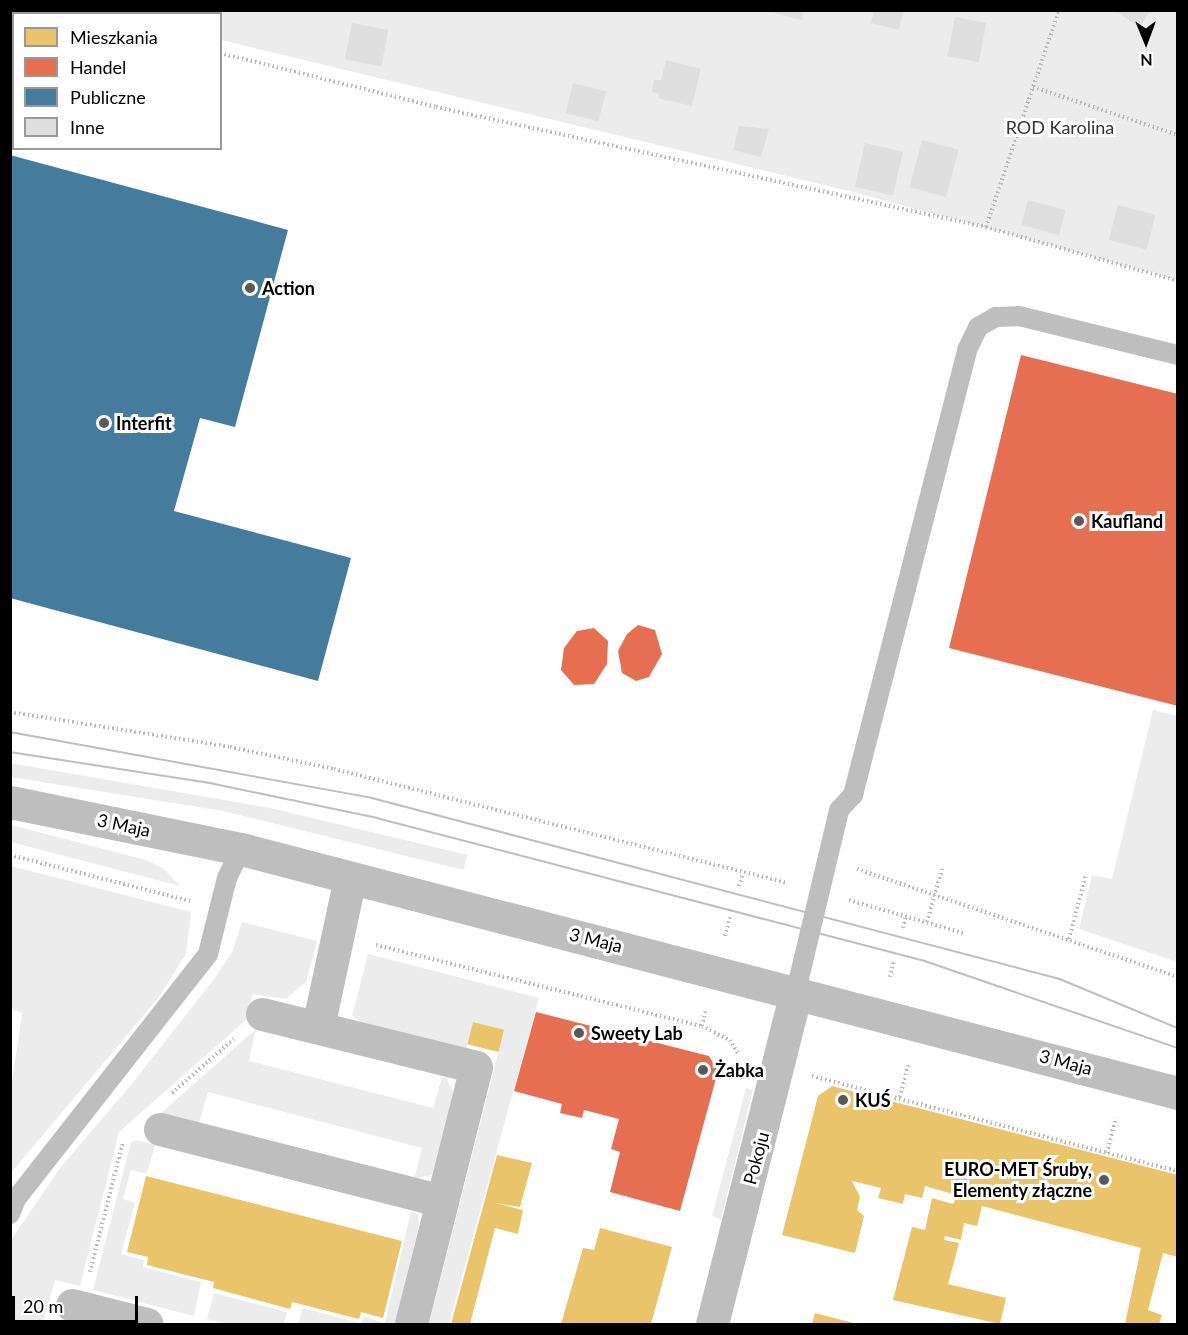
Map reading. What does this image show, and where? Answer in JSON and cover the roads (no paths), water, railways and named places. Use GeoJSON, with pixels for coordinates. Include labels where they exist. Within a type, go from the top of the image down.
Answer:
{"type":"FeatureCollection","features":[{"type":"Feature","properties":{"kind":"street","name":"3 Maja"},"geometry":{"type":"LineString","coordinates":[[10,802],[241,849],[796,991],[1178,1094]]}},
{"type":"Feature","properties":{"kind":"street"},"geometry":{"type":"LineString","coordinates":[[318,1027],[350,878]]}},
{"type":"Feature","properties":{"kind":"street","name":"Pokoju"},"geometry":{"type":"LineString","coordinates":[[712,1324],[796,991]]}},
{"type":"Feature","properties":{"kind":"street"},"geometry":{"type":"LineString","coordinates":[[252,1022],[318,1027],[476,1067],[411,1324]]}},
{"type":"Feature","properties":{"kind":"street"},"geometry":{"type":"LineString","coordinates":[[152,1120],[442,1201]]}},
{"type":"Feature","properties":{"kind":"street"},"geometry":{"type":"LineString","coordinates":[[72,1305],[147,1324]]}},
{"type":"Feature","properties":{"kind":"lane"},"geometry":{"type":"LineString","coordinates":[[796,991],[839,810],[853,795],[967,350],[978,327],[996,317],[1019,316],[1178,355]]}},
{"type":"Feature","properties":{"kind":"lane"},"geometry":{"type":"LineString","coordinates":[[10,1214],[16,1199],[208,954],[227,878],[241,849]]}},
{"type":"Feature","properties":{"kind":"tram line"},"geometry":{"type":"LineString","coordinates":[[10,732],[372,798],[1060,979],[1178,1028]]}},
{"type":"Feature","properties":{"kind":"tram line"},"geometry":{"type":"LineString","coordinates":[[10,752],[210,783],[377,818],[925,961],[1178,1048]]}},
{"type":"Feature","properties":{"kind":"place","name":"Action"},"geometry":{"type":"Point","coordinates":[250,288]}},
{"type":"Feature","properties":{"kind":"place","name":"Interfit"},"geometry":{"type":"Point","coordinates":[104,423]}},
{"type":"Feature","properties":{"kind":"place","name":"Kaufland"},"geometry":{"type":"Point","coordinates":[1079,521]}},
{"type":"Feature","properties":{"kind":"place","name":"Sweety Lab"},"geometry":{"type":"Point","coordinates":[579,1033]}},
{"type":"Feature","properties":{"kind":"place","name":"Żabka"},"geometry":{"type":"Point","coordinates":[703,1070]}},
{"type":"Feature","properties":{"kind":"place","name":"KUŚ"},"geometry":{"type":"Point","coordinates":[843,1100]}},
{"type":"Feature","properties":{"kind":"place","name":"EURO-MET Śruby, Elementy złączne"},"geometry":{"type":"Point","coordinates":[1104,1180]}},
{"type":"Feature","properties":{"kind":"park label","name":"ROD Karolina"},"geometry":{"type":"Point","coordinates":[1060,127]}}]}
